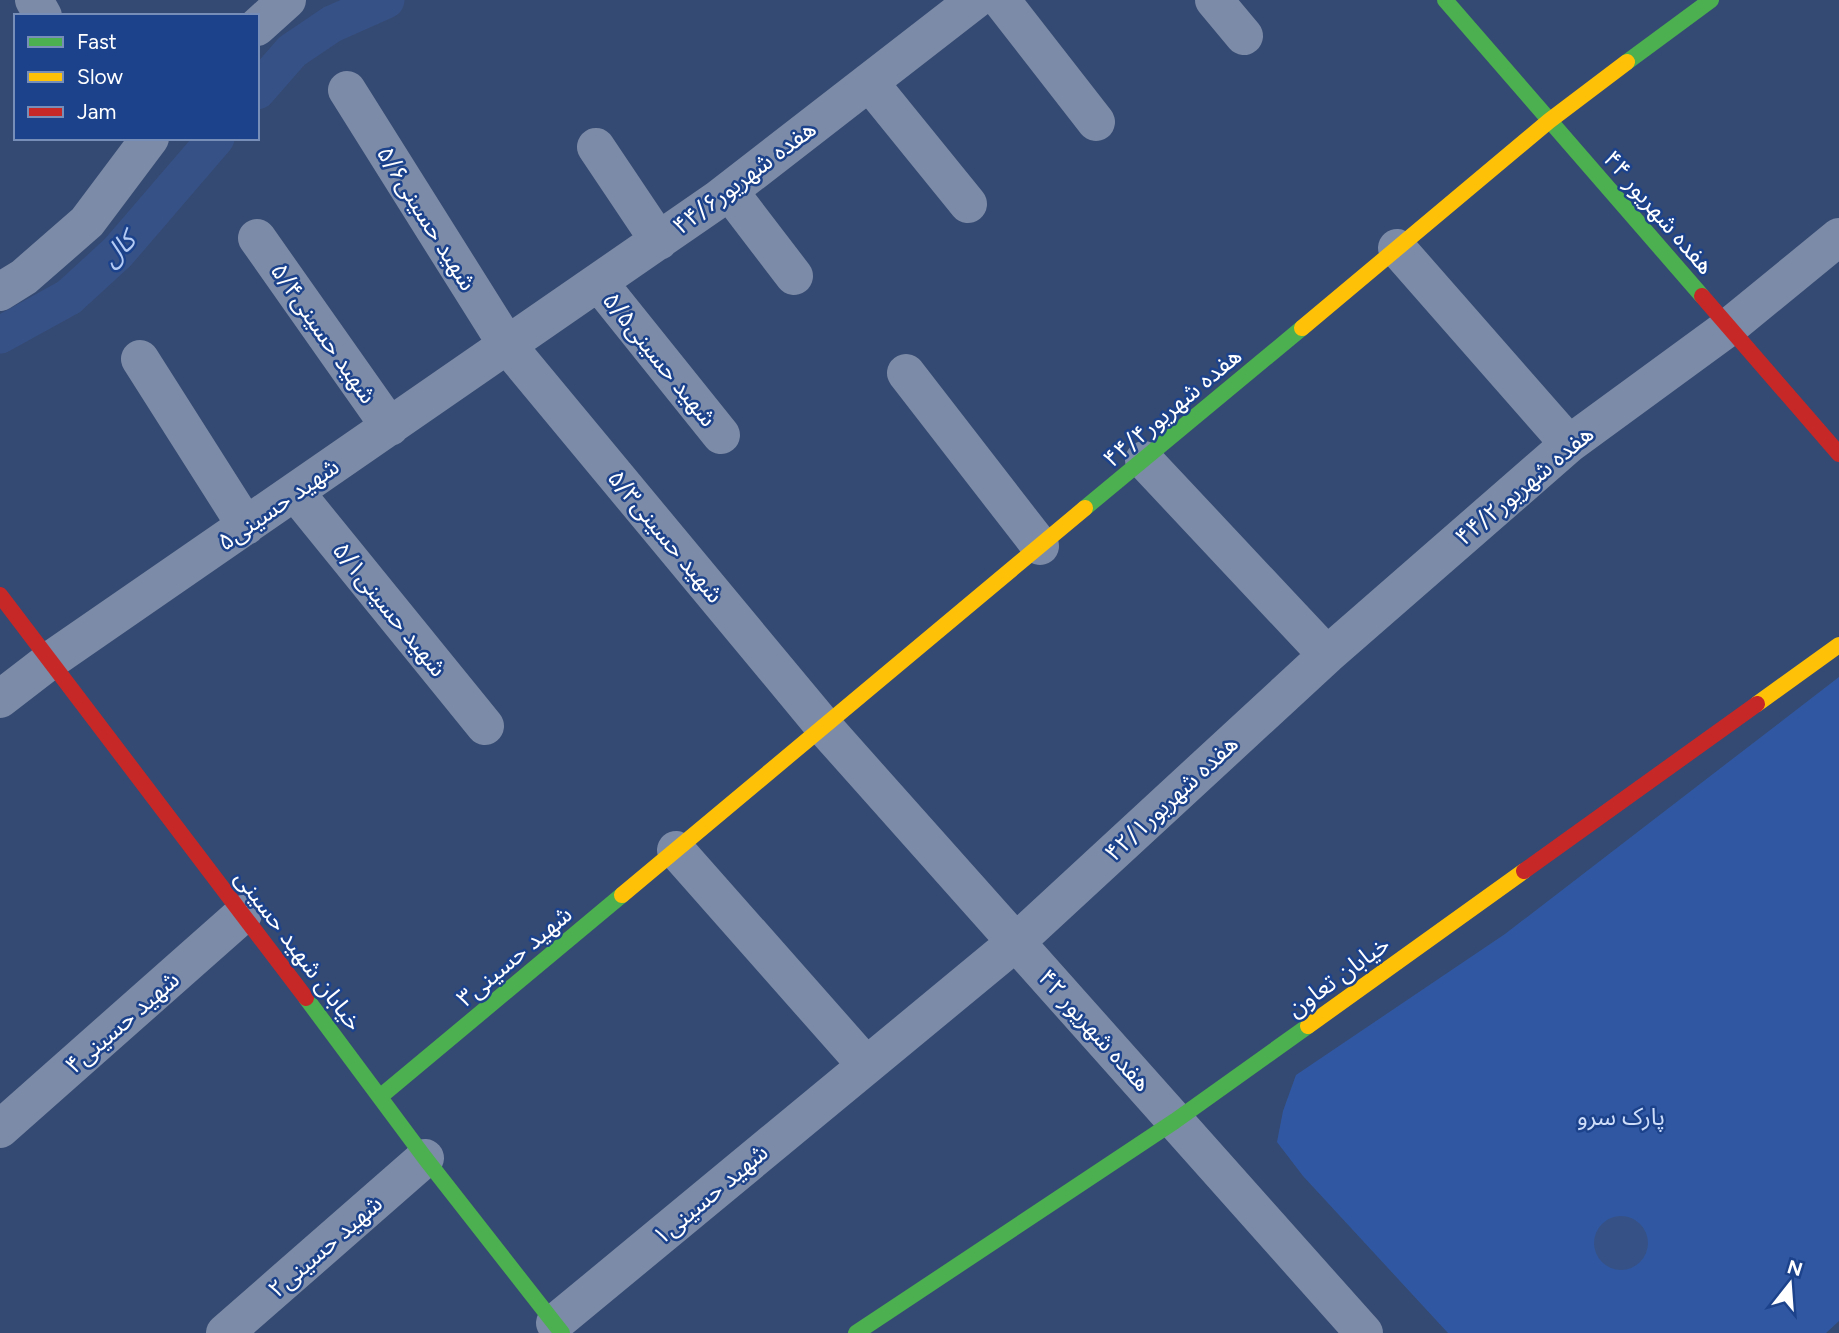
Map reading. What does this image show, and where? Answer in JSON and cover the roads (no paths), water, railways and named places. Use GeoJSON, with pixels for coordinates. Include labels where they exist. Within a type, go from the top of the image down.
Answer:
{"type":"FeatureCollection","features":[{"type":"Feature","properties":{"kind":"street"},"geometry":{"type":"LineString","coordinates":[[259,25],[287,0]]}},
{"type":"Feature","properties":{"kind":"street","name":"هفده شهریور۴۴/۶"},"geometry":{"type":"LineString","coordinates":[[507,345],[729,191],[975,0]]}},
{"type":"Feature","properties":{"kind":"street"},"geometry":{"type":"LineString","coordinates":[[1001,0],[1096,122]]}},
{"type":"Feature","properties":{"kind":"street"},"geometry":{"type":"LineString","coordinates":[[1214,0],[1244,36]]}},
{"type":"Feature","properties":{"kind":"street","name":"هفده شهریور ۴۴"},"geometry":{"type":"LineString","coordinates":[[1444,0],[1839,454]]}},
{"type":"Feature","properties":{"kind":"street","name":"هفده شهریور۴۴/۴"},"geometry":{"type":"LineString","coordinates":[[825,728],[1549,121],[1711,0]]}},
{"type":"Feature","properties":{"kind":"street"},"geometry":{"type":"LineString","coordinates":[[869,82],[968,204]]}},
{"type":"Feature","properties":{"kind":"street","name":"شهید حسینی۵/۶"},"geometry":{"type":"LineString","coordinates":[[347,90],[507,345]]}},
{"type":"Feature","properties":{"kind":"street"},"geometry":{"type":"LineString","coordinates":[[596,147],[659,241]]}},
{"type":"Feature","properties":{"kind":"street"},"geometry":{"type":"LineString","coordinates":[[0,292],[24,277],[87,222],[129,148]]}},
{"type":"Feature","properties":{"kind":"street"},"geometry":{"type":"LineString","coordinates":[[729,191],[794,275]]}},
{"type":"Feature","properties":{"kind":"street","name":"هفده شهریور۴۴/۲"},"geometry":{"type":"LineString","coordinates":[[1327,654],[1569,444],[1729,327],[1839,237]]}},
{"type":"Feature","properties":{"kind":"street","name":"شهید حسینی۵/۴"},"geometry":{"type":"LineString","coordinates":[[257,238],[390,427]]}},
{"type":"Feature","properties":{"kind":"street"},"geometry":{"type":"LineString","coordinates":[[1397,248],[1569,444]]}},
{"type":"Feature","properties":{"kind":"street","name":"شهید حسینی۵/۵"},"geometry":{"type":"LineString","coordinates":[[598,283],[721,435]]}},
{"type":"Feature","properties":{"kind":"street","name":"شهید حسینی۵"},"geometry":{"type":"LineString","coordinates":[[0,699],[48,662],[507,345]]}},
{"type":"Feature","properties":{"kind":"street","name":"شهید حسینی۵/۳"},"geometry":{"type":"LineString","coordinates":[[507,345],[825,728]]}},
{"type":"Feature","properties":{"kind":"street"},"geometry":{"type":"LineString","coordinates":[[140,359],[246,526]]}},
{"type":"Feature","properties":{"kind":"street"},"geometry":{"type":"LineString","coordinates":[[906,373],[1040,547]]}},
{"type":"Feature","properties":{"kind":"street"},"geometry":{"type":"LineString","coordinates":[[1144,460],[1327,654]]}},
{"type":"Feature","properties":{"kind":"street","name":"شهید حسینی۵/۱"},"geometry":{"type":"LineString","coordinates":[[295,492],[485,726]]}},
{"type":"Feature","properties":{"kind":"street","name":"خیابان شهید حسینی"},"geometry":{"type":"LineString","coordinates":[[0,595],[48,662],[381,1096],[425,1158],[558,1328]]}},
{"type":"Feature","properties":{"kind":"street","name":"خیابان تعاون"},"geometry":{"type":"LineString","coordinates":[[856,1333],[1175,1121],[1839,646]]}},
{"type":"Feature","properties":{"kind":"street","name":"هفده شهریور۴۲/۱"},"geometry":{"type":"LineString","coordinates":[[866,1065],[1016,942],[1327,654]]}},
{"type":"Feature","properties":{"kind":"street","name":"شهید حسینی۳"},"geometry":{"type":"LineString","coordinates":[[381,1096],[825,728]]}},
{"type":"Feature","properties":{"kind":"street","name":"هفده شهریور ۴۲"},"geometry":{"type":"LineString","coordinates":[[825,728],[1364,1333]]}},
{"type":"Feature","properties":{"kind":"street"},"geometry":{"type":"LineString","coordinates":[[676,850],[866,1065]]}},
{"type":"Feature","properties":{"kind":"street","name":"شهید حسینی۴"},"geometry":{"type":"LineString","coordinates":[[0,1129],[243,914]]}},
{"type":"Feature","properties":{"kind":"street","name":"شهید حسینی۱"},"geometry":{"type":"LineString","coordinates":[[558,1328],[866,1065]]}},
{"type":"Feature","properties":{"kind":"street","name":"شهید حسینی۲"},"geometry":{"type":"LineString","coordinates":[[225,1333],[425,1158]]}},
{"type":"Feature","properties":{"kind":"waterway","name":"کال"},"geometry":{"type":"LineString","coordinates":[[259,89],[292,51],[332,24],[386,0]]}},
{"type":"Feature","properties":{"kind":"waterway","name":"کال"},"geometry":{"type":"LineString","coordinates":[[0,335],[69,297],[118,252],[214,140]]}},
{"type":"Feature","properties":{"kind":"park label","name":"پارک سرو"},"geometry":{"type":"Point","coordinates":[1621,1116]}}]}
